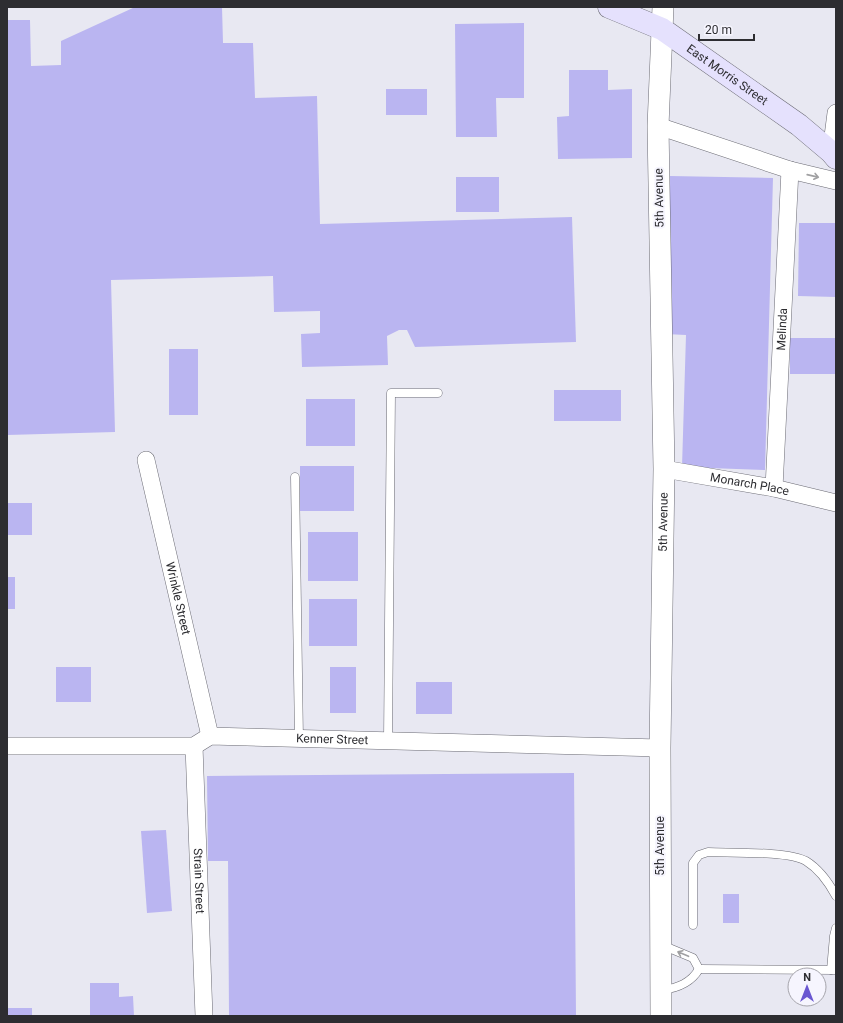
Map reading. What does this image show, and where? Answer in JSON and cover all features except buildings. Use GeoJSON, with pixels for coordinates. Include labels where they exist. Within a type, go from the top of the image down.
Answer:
{"type":"FeatureCollection","features":[{"type":"Feature","properties":{"kind":"main road","name":"East Morris Street"},"geometry":{"type":"LineString","coordinates":[[609,7],[662,29],[799,125],[833,155]]}},
{"type":"Feature","properties":{"kind":"street","name":"5th Avenue"},"geometry":{"type":"LineString","coordinates":[[661,1016],[660,748],[664,469],[658,126],[663,7]]}},
{"type":"Feature","properties":{"kind":"street"},"geometry":{"type":"LineString","coordinates":[[833,155],[836,113]]}},
{"type":"Feature","properties":{"kind":"street"},"geometry":{"type":"LineString","coordinates":[[658,126],[790,170],[836,181]]}},
{"type":"Feature","properties":{"kind":"street","name":"Melinda"},"geometry":{"type":"LineString","coordinates":[[774,488],[790,170]]}},
{"type":"Feature","properties":{"kind":"street","name":"Wrinkle Street"},"geometry":{"type":"LineString","coordinates":[[146,460],[210,736]]}},
{"type":"Feature","properties":{"kind":"street","name":"Monarch Place"},"geometry":{"type":"LineString","coordinates":[[664,469],[774,488],[836,503]]}},
{"type":"Feature","properties":{"kind":"street"},"geometry":{"type":"LineString","coordinates":[[7,746],[194,746],[210,736]]}},
{"type":"Feature","properties":{"kind":"street","name":"Kenner Street"},"geometry":{"type":"LineString","coordinates":[[210,736],[660,748]]}},
{"type":"Feature","properties":{"kind":"street","name":"Strain Street"},"geometry":{"type":"LineString","coordinates":[[194,746],[204,1016]]}},
{"type":"Feature","properties":{"kind":"lane"},"geometry":{"type":"LineString","coordinates":[[388,741],[391,393],[438,393]]}},
{"type":"Feature","properties":{"kind":"lane"},"geometry":{"type":"LineString","coordinates":[[295,477],[299,739]]}},
{"type":"Feature","properties":{"kind":"lane"},"geometry":{"type":"LineString","coordinates":[[693,925],[693,863],[699,855],[708,852],[779,854],[806,861],[826,880],[836,896]]}},
{"type":"Feature","properties":{"kind":"lane"},"geometry":{"type":"LineString","coordinates":[[699,969],[834,970],[834,936],[836,928]]}},
{"type":"Feature","properties":{"kind":"lane"},"geometry":{"type":"LineString","coordinates":[[661,948],[669,948],[693,958],[699,969]]}},
{"type":"Feature","properties":{"kind":"lane"},"geometry":{"type":"LineString","coordinates":[[661,990],[671,989],[694,979],[699,969]]}}]}
